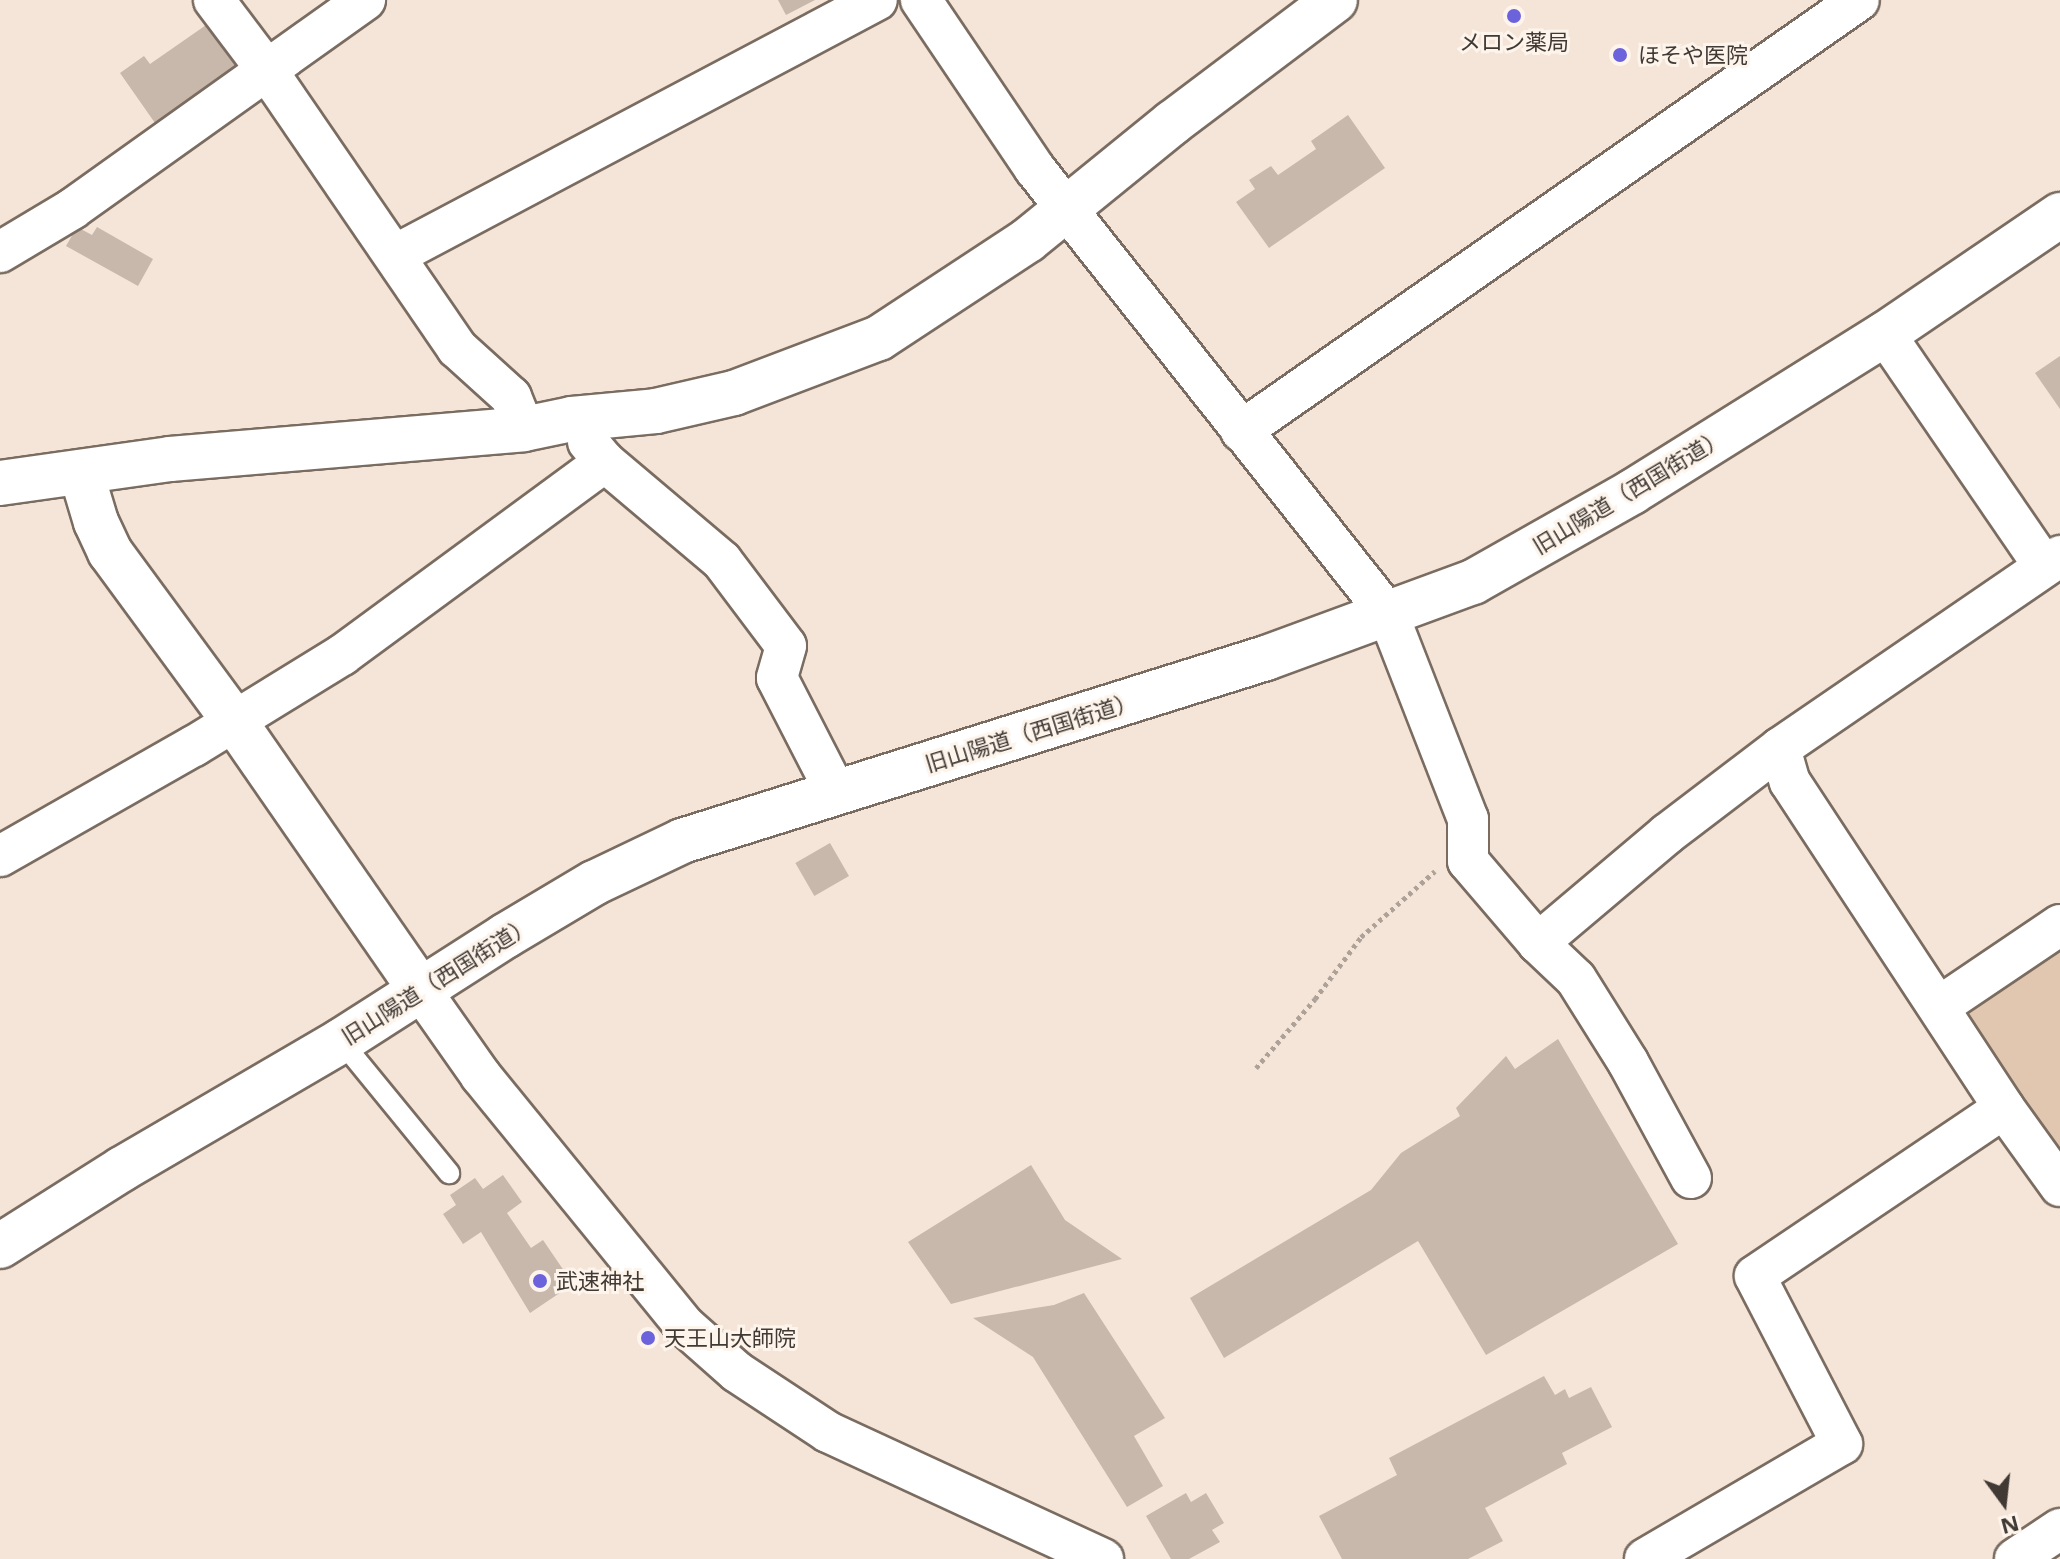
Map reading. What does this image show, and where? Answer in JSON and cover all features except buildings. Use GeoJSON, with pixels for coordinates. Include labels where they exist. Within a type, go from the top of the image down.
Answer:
{"type":"FeatureCollection","features":[{"type":"Feature","properties":{"kind":"street"},"geometry":{"type":"LineString","coordinates":[[214,0],[266,69],[457,348],[511,397],[524,429]]}},
{"type":"Feature","properties":{"kind":"street"},"geometry":{"type":"LineString","coordinates":[[0,252],[72,209],[365,0]]}},
{"type":"Feature","properties":{"kind":"street"},"geometry":{"type":"LineString","coordinates":[[395,255],[877,0]]}},
{"type":"Feature","properties":{"kind":"street"},"geometry":{"type":"LineString","coordinates":[[921,0],[1035,169],[1388,614],[1468,819],[1468,861],[1538,943],[1576,979],[1628,1062],[1691,1178]]}},
{"type":"Feature","properties":{"kind":"street"},"geometry":{"type":"LineString","coordinates":[[0,483],[170,459],[524,429],[572,419],[656,411],[734,393],[879,338],[1028,240],[1335,0]]}},
{"type":"Feature","properties":{"kind":"street"},"geometry":{"type":"LineString","coordinates":[[1241,431],[1859,0]]}},
{"type":"Feature","properties":{"kind":"street","name":"旧山陽道（西国街道）"},"geometry":{"type":"LineString","coordinates":[[0,1246],[122,1169],[422,992],[505,936],[619,871],[682,841],[1266,658],[1473,582],[1632,492],[1885,334],[2060,215]]}},
{"type":"Feature","properties":{"kind":"street"},"geometry":{"type":"LineString","coordinates":[[1538,943],[1667,834],[1780,748],[2052,561],[1885,334]]}},
{"type":"Feature","properties":{"kind":"street"},"geometry":{"type":"LineString","coordinates":[[572,419],[605,462],[722,561],[786,646],[777,678],[836,793]]}},
{"type":"Feature","properties":{"kind":"street"},"geometry":{"type":"LineString","coordinates":[[0,856],[235,722],[342,655],[605,462]]}},
{"type":"Feature","properties":{"kind":"street"},"geometry":{"type":"LineString","coordinates":[[81,472],[96,522],[110,552],[235,722],[473,1067],[685,1326],[737,1372],[828,1432],[1103,1559]]}},
{"type":"Feature","properties":{"kind":"street"},"geometry":{"type":"LineString","coordinates":[[1780,748],[1790,782],[1940,1006],[2004,1108],[2060,1186]]}},
{"type":"Feature","properties":{"kind":"street"},"geometry":{"type":"LineString","coordinates":[[1940,1006],[2060,925]]}},
{"type":"Feature","properties":{"kind":"street"},"geometry":{"type":"LineString","coordinates":[[1645,1559],[1842,1444],[1755,1276],[2004,1108]]}},
{"type":"Feature","properties":{"kind":"street"},"geometry":{"type":"LineString","coordinates":[[2015,1559],[2060,1529]]}},
{"type":"Feature","properties":{"kind":"lane"},"geometry":{"type":"LineString","coordinates":[[341,1041],[449,1173]]}},
{"type":"Feature","properties":{"kind":"path"},"geometry":{"type":"LineString","coordinates":[[1256,1068],[1371,926],[1444,863],[1466,852]]}},
{"type":"Feature","properties":{"kind":"shaded area"},"geometry":{"type":"Polygon","coordinates":[[[2060,946],[2060,1150],[1967,1018],[1971,1007],[2060,946]]]}},
{"type":"Feature","properties":{"kind":"place","name":"メロン薬局"},"geometry":{"type":"Point","coordinates":[1514,16]}},
{"type":"Feature","properties":{"kind":"place","name":"ほそや医院"},"geometry":{"type":"Point","coordinates":[1620,55]}},
{"type":"Feature","properties":{"kind":"place","name":"武速神社"},"geometry":{"type":"Point","coordinates":[540,1281]}},
{"type":"Feature","properties":{"kind":"place","name":"天王山大師院"},"geometry":{"type":"Point","coordinates":[648,1338]}}]}
